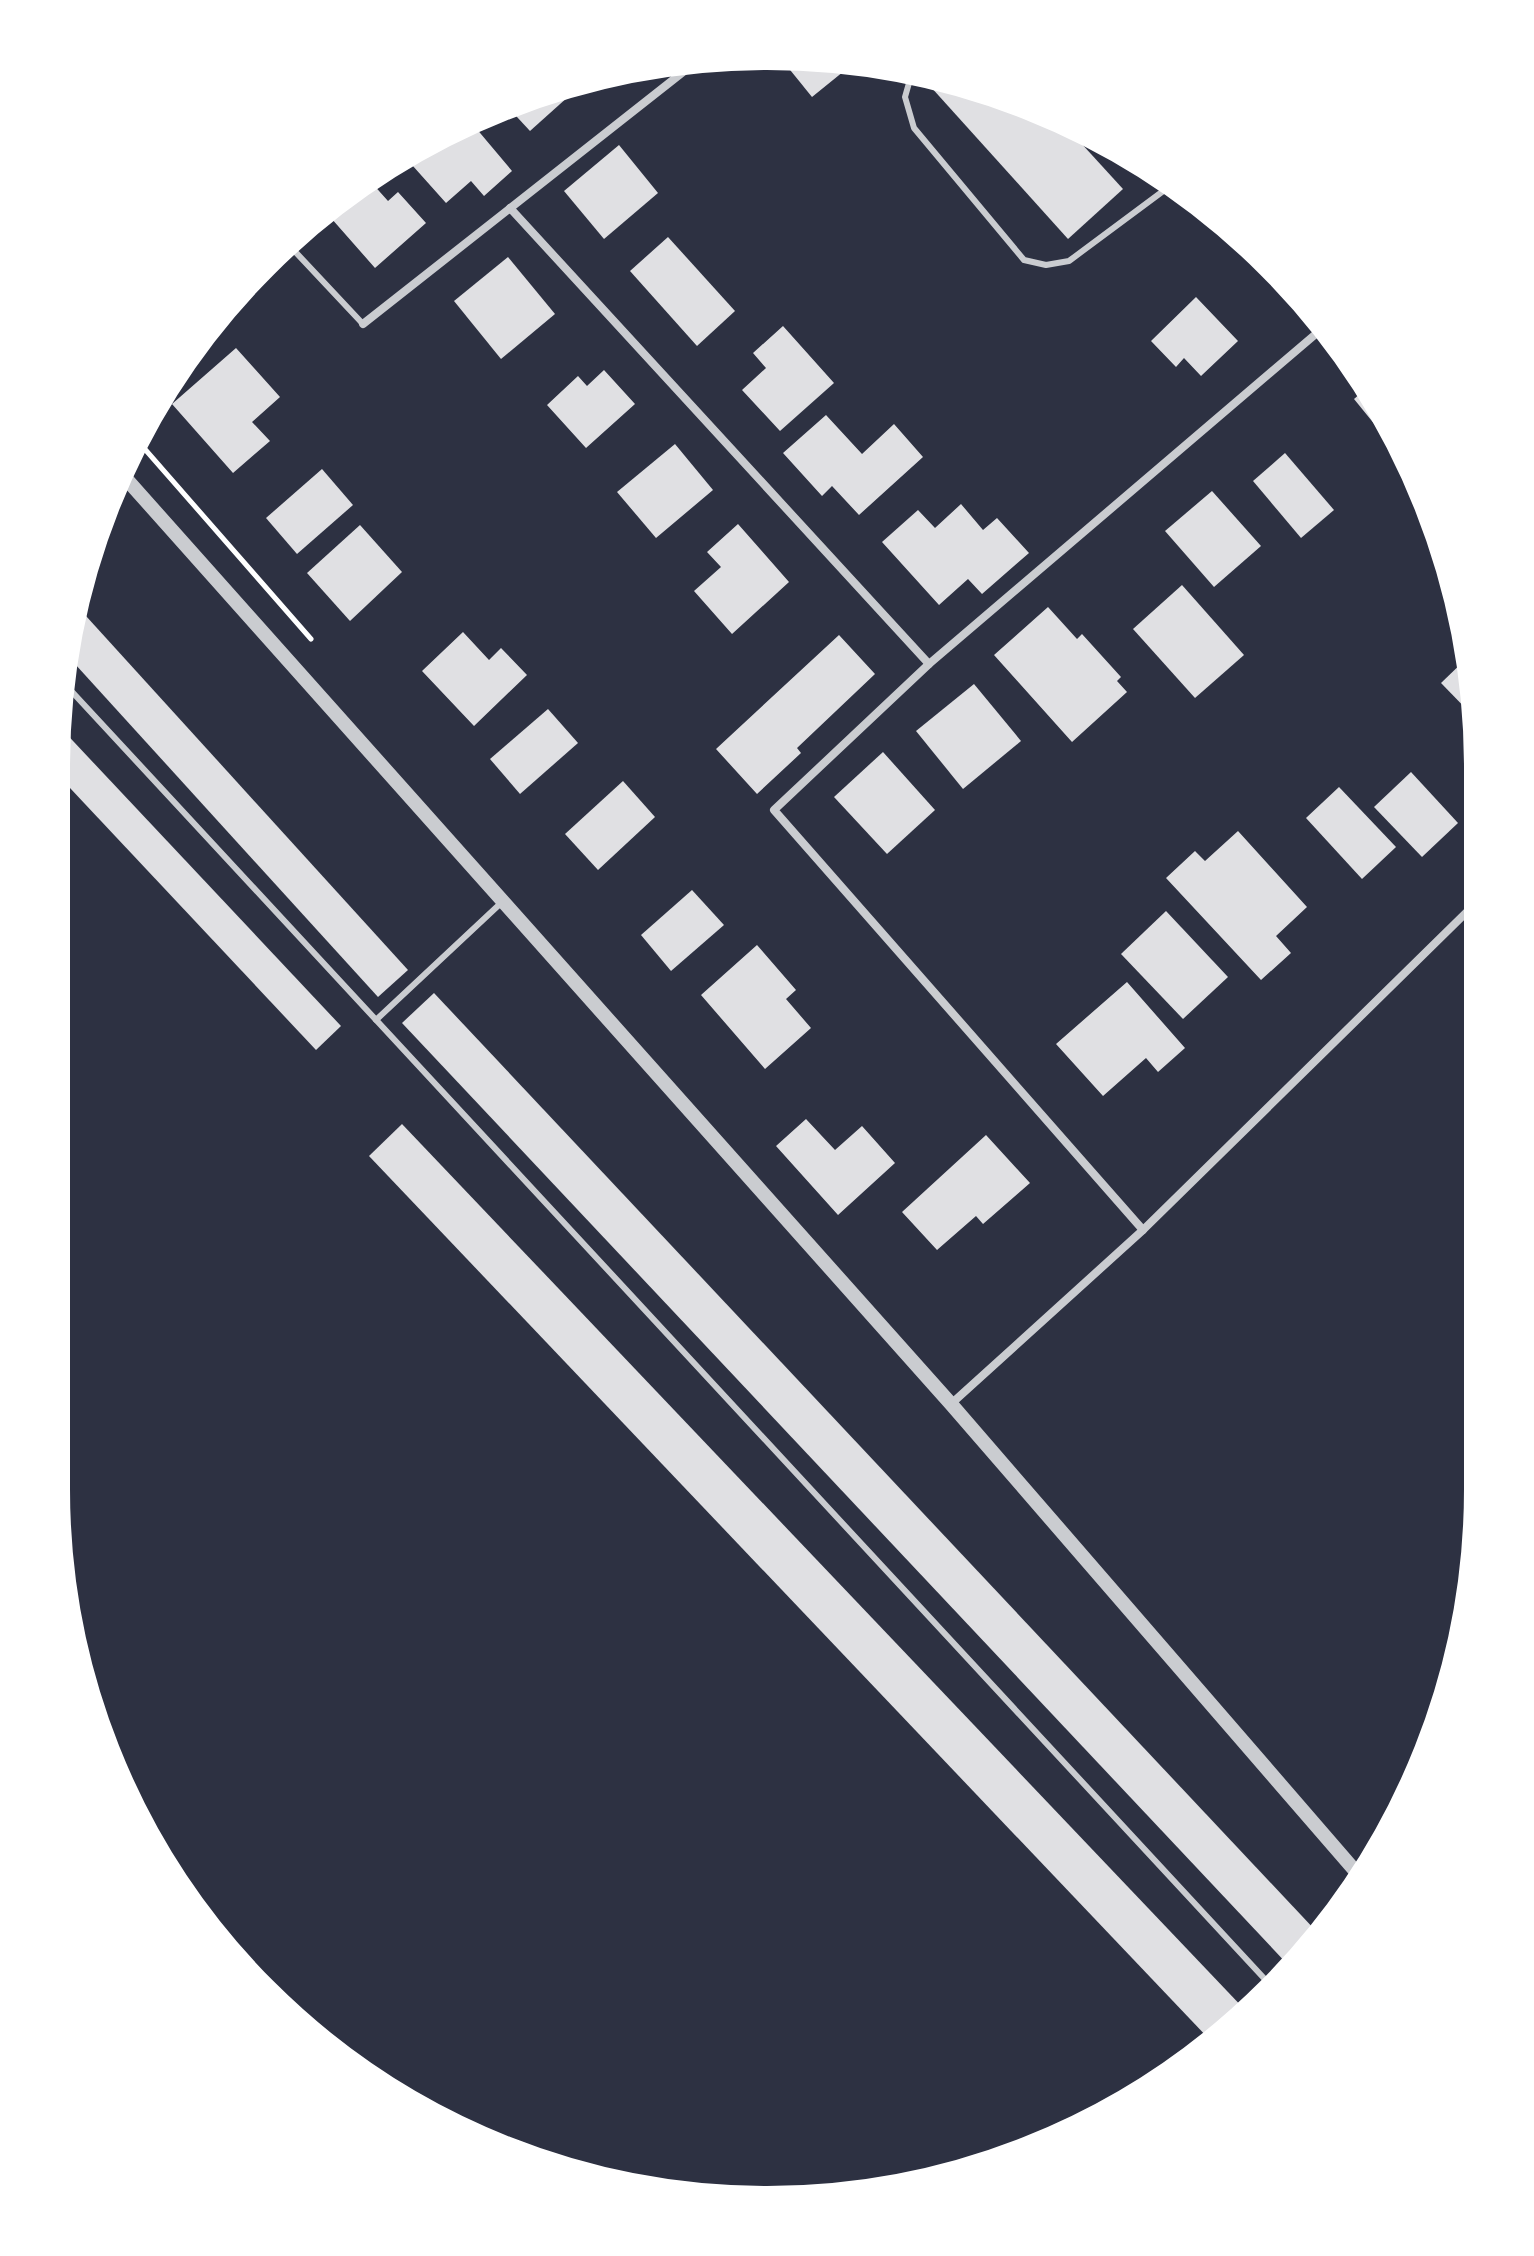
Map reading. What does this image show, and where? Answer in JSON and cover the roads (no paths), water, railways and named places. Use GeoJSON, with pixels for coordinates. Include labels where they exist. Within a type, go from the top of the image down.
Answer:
{"type":"FeatureCollection","features":[{"type":"Feature","properties":{"kind":"street"},"geometry":{"type":"LineString","coordinates":[[363,324],[681,73]]}},
{"type":"Feature","properties":{"kind":"street"},"geometry":{"type":"LineString","coordinates":[[510,208],[929,664]]}},
{"type":"Feature","properties":{"kind":"street"},"geometry":{"type":"LineString","coordinates":[[1143,1230],[774,810],[929,664],[1316,334]]}},
{"type":"Feature","properties":{"kind":"street"},"geometry":{"type":"LineString","coordinates":[[129,482],[951,1404],[1353,1869]]}},
{"type":"Feature","properties":{"kind":"street"},"geometry":{"type":"LineString","coordinates":[[951,1404],[1143,1230],[1466,913]]}},
{"type":"Feature","properties":{"kind":"lane"},"geometry":{"type":"LineString","coordinates":[[909,83],[905,97],[914,128],[1024,260],[1046,265],[1069,261],[1163,191]]}},
{"type":"Feature","properties":{"kind":"lane"},"geometry":{"type":"LineString","coordinates":[[295,252],[363,324]]}},
{"type":"Feature","properties":{"kind":"lane"},"geometry":{"type":"LineString","coordinates":[[72,692],[1265,1979]]}},
{"type":"Feature","properties":{"kind":"lane"},"geometry":{"type":"LineString","coordinates":[[376,1020],[504,900]]}}]}
